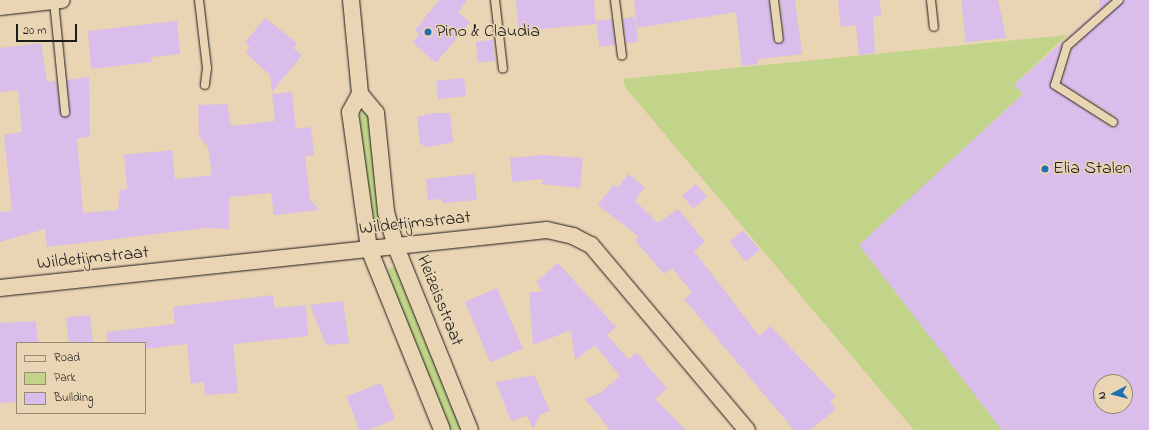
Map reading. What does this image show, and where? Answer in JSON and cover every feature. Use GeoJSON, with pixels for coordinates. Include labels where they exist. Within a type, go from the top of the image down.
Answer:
{"type":"FeatureCollection","features":[{"type":"Feature","properties":{"kind":"street"},"geometry":{"type":"LineString","coordinates":[[0,7],[58,0]]}},
{"type":"Feature","properties":{"kind":"street"},"geometry":{"type":"LineString","coordinates":[[351,0],[360,94],[350,112],[369,249],[442,430]]}},
{"type":"Feature","properties":{"kind":"street","name":"Heizeisstraat"},"geometry":{"type":"LineString","coordinates":[[360,94],[376,113],[386,212],[396,247],[470,430]]}},
{"type":"Feature","properties":{"kind":"street","name":"Wildetijmstraat"},"geometry":{"type":"LineString","coordinates":[[0,288],[547,230],[573,236],[591,245],[747,430]]}},
{"type":"Feature","properties":{"kind":"lane"},"geometry":{"type":"LineString","coordinates":[[58,0],[65,112]]}},
{"type":"Feature","properties":{"kind":"lane"},"geometry":{"type":"LineString","coordinates":[[199,0],[205,85]]}},
{"type":"Feature","properties":{"kind":"lane"},"geometry":{"type":"LineString","coordinates":[[495,0],[502,69]]}},
{"type":"Feature","properties":{"kind":"lane"},"geometry":{"type":"LineString","coordinates":[[615,0],[622,56]]}},
{"type":"Feature","properties":{"kind":"lane"},"geometry":{"type":"LineString","coordinates":[[774,0],[779,39]]}},
{"type":"Feature","properties":{"kind":"lane"},"geometry":{"type":"LineString","coordinates":[[931,0],[934,27]]}},
{"type":"Feature","properties":{"kind":"lane"},"geometry":{"type":"LineString","coordinates":[[1113,122],[1055,85],[1067,46],[1120,0]]}},
{"type":"Feature","properties":{"kind":"green space"},"geometry":{"type":"Polygon","coordinates":[[[1067,35],[1015,84],[1023,94],[860,245],[1002,430],[914,430],[625,87],[623,79],[1067,35]]]}},
{"type":"Feature","properties":{"kind":"green space"},"geometry":{"type":"Polygon","coordinates":[[[363,111],[371,114],[379,228],[370,225],[360,114],[363,111]]]}},
{"type":"Feature","properties":{"kind":"green space"},"geometry":{"type":"Polygon","coordinates":[[[396,267],[464,430],[450,430],[387,276],[390,268],[396,267]]]}},
{"type":"Feature","properties":{"kind":"building"},"geometry":{"type":"Polygon","coordinates":[[[439,0],[467,0],[458,12],[470,22],[436,63],[413,43],[419,34],[415,30],[439,0]]]}},
{"type":"Feature","properties":{"kind":"building"},"geometry":{"type":"Polygon","coordinates":[[[516,0],[594,0],[596,24],[519,31],[516,0]]]}},
{"type":"Feature","properties":{"kind":"building"},"geometry":{"type":"Polygon","coordinates":[[[634,0],[769,0],[774,40],[779,44],[784,38],[780,0],[795,0],[802,54],[758,59],[758,64],[742,66],[736,12],[637,28],[634,0]]]}},
{"type":"Feature","properties":{"kind":"building"},"geometry":{"type":"Polygon","coordinates":[[[838,0],[880,0],[881,16],[873,17],[875,53],[859,55],[856,25],[841,27],[838,0]]]}},
{"type":"Feature","properties":{"kind":"building"},"geometry":{"type":"Polygon","coordinates":[[[961,0],[998,0],[1006,38],[966,42],[961,0]]]}},
{"type":"Feature","properties":{"kind":"building","name":"Elia Stalen"},"geometry":{"type":"Polygon","coordinates":[[[1099,0],[1111,0],[1063,42],[1050,86],[1110,127],[1116,127],[1116,117],[1061,83],[1072,49],[1124,0],[1149,0],[1149,430],[1002,430],[859,245],[1023,94],[1014,85],[1100,8],[1099,0]]]}},
{"type":"Feature","properties":{"kind":"building"},"geometry":{"type":"Polygon","coordinates":[[[635,17],[638,42],[626,43],[623,18],[635,17]]]}},
{"type":"Feature","properties":{"kind":"building"},"geometry":{"type":"Polygon","coordinates":[[[265,18],[297,43],[293,48],[302,55],[272,92],[270,75],[246,53],[250,47],[245,43],[265,18]]]}},
{"type":"Feature","properties":{"kind":"building"},"geometry":{"type":"Polygon","coordinates":[[[612,19],[615,45],[599,47],[596,21],[612,19]]]}},
{"type":"Feature","properties":{"kind":"building"},"geometry":{"type":"Polygon","coordinates":[[[177,21],[180,54],[151,57],[152,62],[91,69],[88,31],[177,21]]]}},
{"type":"Feature","properties":{"kind":"building"},"geometry":{"type":"Polygon","coordinates":[[[493,40],[495,61],[478,62],[476,41],[493,40]]]}},
{"type":"Feature","properties":{"kind":"building"},"geometry":{"type":"Polygon","coordinates":[[[41,43],[47,82],[56,81],[62,117],[70,112],[67,80],[89,77],[90,137],[77,138],[83,213],[118,210],[120,190],[127,189],[124,155],[172,150],[175,179],[212,175],[208,147],[199,137],[198,105],[227,104],[231,126],[275,121],[272,94],[292,92],[296,129],[311,127],[314,155],[305,156],[310,200],[319,210],[274,215],[271,193],[229,197],[229,229],[205,228],[47,247],[45,229],[0,242],[0,212],[12,211],[4,135],[22,132],[18,90],[0,92],[0,48],[41,43]]]}},
{"type":"Feature","properties":{"kind":"building"},"geometry":{"type":"Polygon","coordinates":[[[464,78],[466,96],[438,99],[436,81],[464,78]]]}},
{"type":"Feature","properties":{"kind":"building"},"geometry":{"type":"Polygon","coordinates":[[[434,113],[450,113],[453,142],[428,147],[420,144],[417,117],[434,113]]]}},
{"type":"Feature","properties":{"kind":"building"},"geometry":{"type":"Polygon","coordinates":[[[543,155],[583,158],[580,188],[542,184],[543,179],[512,182],[510,158],[543,155]]]}},
{"type":"Feature","properties":{"kind":"building"},"geometry":{"type":"Polygon","coordinates":[[[474,174],[477,200],[443,203],[442,199],[428,200],[426,179],[474,174]]]}},
{"type":"Feature","properties":{"kind":"building"},"geometry":{"type":"Polygon","coordinates":[[[628,174],[645,187],[635,201],[658,223],[678,209],[705,242],[694,251],[759,336],[770,326],[836,396],[830,402],[836,409],[810,430],[794,430],[684,299],[692,292],[672,268],[664,274],[635,240],[639,237],[598,205],[614,184],[618,188],[628,174]]]}},
{"type":"Feature","properties":{"kind":"building"},"geometry":{"type":"Polygon","coordinates":[[[696,184],[707,197],[693,209],[682,196],[696,184]]]}},
{"type":"Feature","properties":{"kind":"building"},"geometry":{"type":"Polygon","coordinates":[[[743,230],[760,250],[746,261],[729,242],[743,230]]]}},
{"type":"Feature","properties":{"kind":"building"},"geometry":{"type":"Polygon","coordinates":[[[558,263],[616,327],[607,335],[628,359],[637,353],[667,389],[655,399],[686,430],[610,430],[585,399],[600,393],[620,376],[595,345],[575,360],[571,330],[533,345],[529,293],[542,291],[536,282],[558,263]]]}},
{"type":"Feature","properties":{"kind":"building"},"geometry":{"type":"Polygon","coordinates":[[[497,288],[523,349],[491,362],[465,302],[497,288]]]}},
{"type":"Feature","properties":{"kind":"building"},"geometry":{"type":"Polygon","coordinates":[[[273,295],[275,308],[306,305],[308,336],[233,344],[238,393],[205,395],[204,382],[191,384],[187,344],[146,349],[146,342],[107,342],[107,332],[175,324],[173,307],[273,295]]]}},
{"type":"Feature","properties":{"kind":"building"},"geometry":{"type":"Polygon","coordinates":[[[343,301],[349,343],[326,345],[310,305],[343,301]]]}},
{"type":"Feature","properties":{"kind":"building"},"geometry":{"type":"Polygon","coordinates":[[[90,315],[93,342],[69,342],[66,318],[90,315]]]}},
{"type":"Feature","properties":{"kind":"building"},"geometry":{"type":"Polygon","coordinates":[[[36,321],[38,342],[16,342],[16,402],[0,403],[0,323],[36,321]]]}},
{"type":"Feature","properties":{"kind":"building"},"geometry":{"type":"Polygon","coordinates":[[[534,375],[550,411],[540,415],[533,429],[527,416],[511,421],[496,382],[534,375]]]}},
{"type":"Feature","properties":{"kind":"building"},"geometry":{"type":"Polygon","coordinates":[[[381,383],[395,419],[367,430],[359,430],[346,396],[381,383]]]}},
{"type":"Feature","properties":{"kind":"place","name":"Pino & Claudia"},"geometry":{"type":"Point","coordinates":[428,32]}},
{"type":"Feature","properties":{"kind":"place","name":"Elia Stalen"},"geometry":{"type":"Point","coordinates":[1045,169]}}]}
